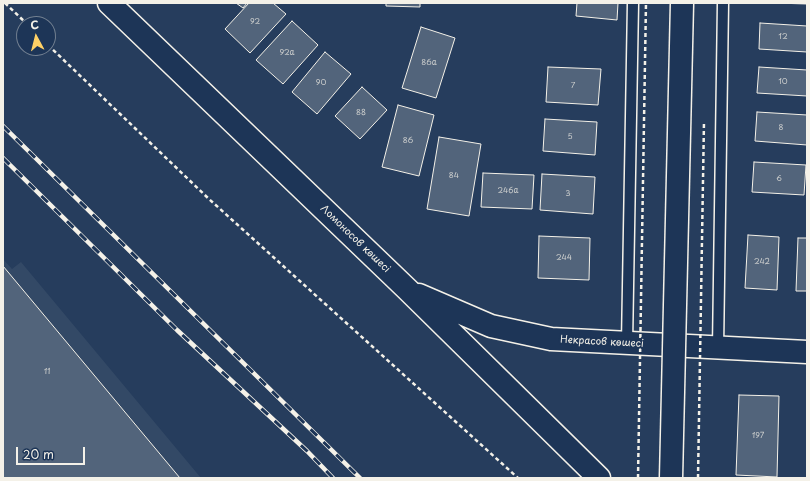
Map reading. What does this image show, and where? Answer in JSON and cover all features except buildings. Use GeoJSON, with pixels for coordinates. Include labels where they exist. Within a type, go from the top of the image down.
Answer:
{"type":"FeatureCollection","features":[{"type":"Feature","properties":{"kind":"main road","name":"Ломоносов көшесі"},"geometry":{"type":"LineString","coordinates":[[109,3],[407,289],[599,478]]}},
{"type":"Feature","properties":{"kind":"main road"},"geometry":{"type":"LineString","coordinates":[[671,478],[682,3]]}},
{"type":"Feature","properties":{"kind":"main road","name":"Некрасов көшесі"},"geometry":{"type":"LineString","coordinates":[[407,289],[491,326],[551,339],[807,352]]}},
{"type":"Feature","properties":{"kind":"lane"},"geometry":{"type":"LineString","coordinates":[[627,343],[633,3]]}},
{"type":"Feature","properties":{"kind":"lane"},"geometry":{"type":"LineString","coordinates":[[718,348],[723,3]]}},
{"type":"Feature","properties":{"kind":"path"},"geometry":{"type":"LineString","coordinates":[[5,3],[19,16]]}},
{"type":"Feature","properties":{"kind":"path"},"geometry":{"type":"LineString","coordinates":[[638,478],[646,3]]}},
{"type":"Feature","properties":{"kind":"path"},"geometry":{"type":"LineString","coordinates":[[56,52],[209,199],[518,478]]}},
{"type":"Feature","properties":{"kind":"path"},"geometry":{"type":"LineString","coordinates":[[698,478],[704,114]]}},
{"type":"Feature","properties":{"kind":"shaded area"},"geometry":{"type":"Polygon","coordinates":[[[3,259],[12,269],[21,262],[201,478],[3,478],[3,259]]]}},
{"type":"Feature","properties":{"kind":"railway"},"geometry":{"type":"LineString","coordinates":[[3,126],[360,478]]}},
{"type":"Feature","properties":{"kind":"railway"},"geometry":{"type":"LineString","coordinates":[[3,158],[177,330],[307,451],[333,478]]}}]}
